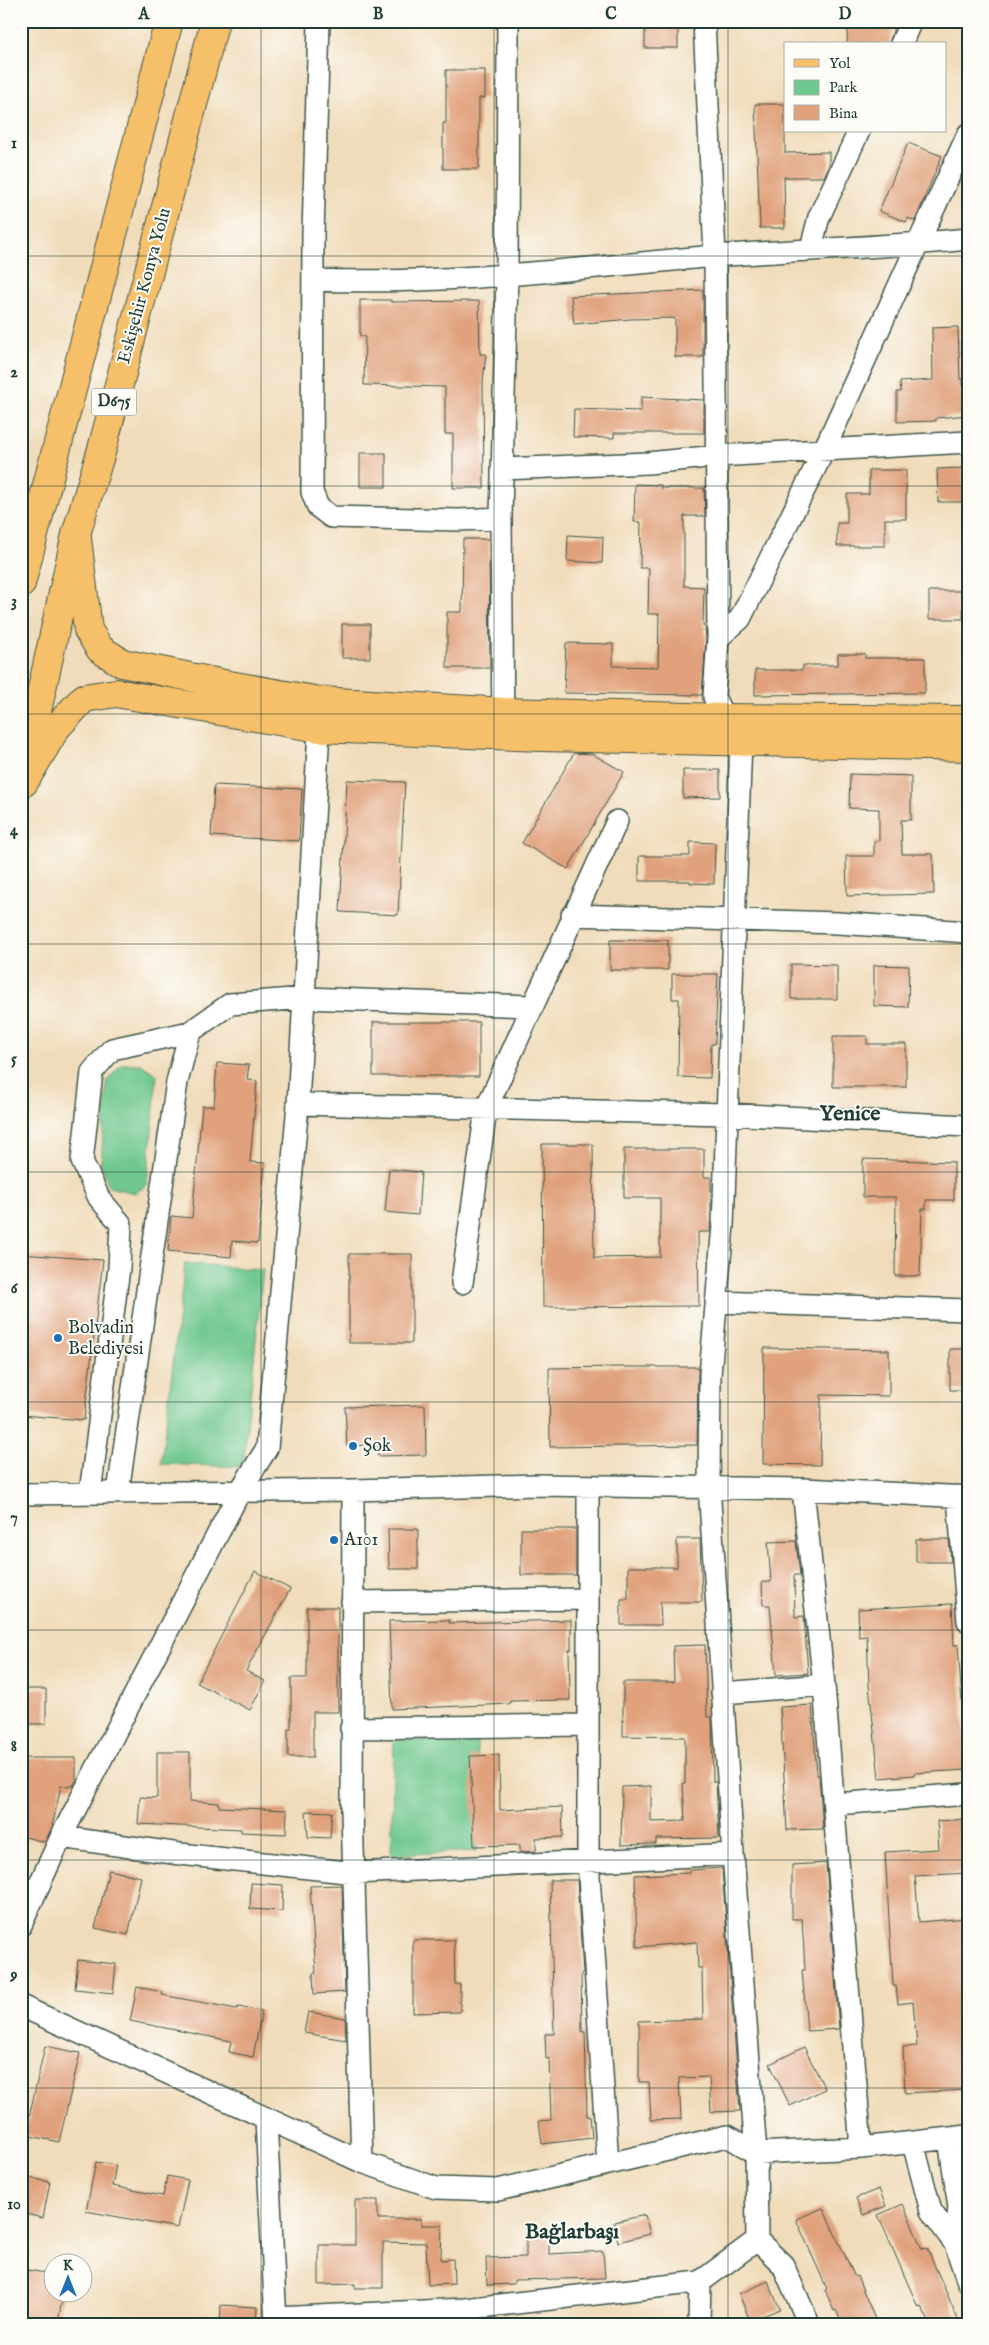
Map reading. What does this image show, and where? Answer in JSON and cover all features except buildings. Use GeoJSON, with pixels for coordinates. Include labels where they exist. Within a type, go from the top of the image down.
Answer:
{"type":"FeatureCollection","features":[{"type":"Feature","properties":{"kind":"main road","name":"D675"},"geometry":{"type":"LineString","coordinates":[[21,583],[169,21]]}},
{"type":"Feature","properties":{"kind":"main road","name":"Eskişehir Konya Yolu"},"geometry":{"type":"LineString","coordinates":[[21,784],[76,534],[102,449],[215,21]]}},
{"type":"Feature","properties":{"kind":"main road"},"geometry":{"type":"LineString","coordinates":[[76,534],[88,630],[100,649],[122,663],[273,694],[320,714]]}},
{"type":"Feature","properties":{"kind":"main road"},"geometry":{"type":"LineString","coordinates":[[21,788],[56,728],[84,698],[116,693],[320,714],[504,724],[741,742],[968,747]]}},
{"type":"Feature","properties":{"kind":"main road"},"geometry":{"type":"LineString","coordinates":[[504,724],[724,718],[968,720]]}},
{"type":"Feature","properties":{"kind":"street"},"geometry":{"type":"LineString","coordinates":[[320,21],[313,235],[312,492],[318,507],[331,517],[459,520],[501,518]]}},
{"type":"Feature","properties":{"kind":"street"},"geometry":{"type":"LineString","coordinates":[[504,724],[501,518],[507,275],[508,21]]}},
{"type":"Feature","properties":{"kind":"street"},"geometry":{"type":"LineString","coordinates":[[704,21],[716,256],[718,638],[714,697],[724,718],[741,742],[723,1225],[710,1375],[709,1486],[733,1854],[756,2153],[757,2240],[783,2265],[809,2324]]}},
{"type":"Feature","properties":{"kind":"street"},"geometry":{"type":"LineString","coordinates":[[902,42],[911,21]]}},
{"type":"Feature","properties":{"kind":"street"},"geometry":{"type":"LineString","coordinates":[[812,248],[819,217],[860,132]]}},
{"type":"Feature","properties":{"kind":"street"},"geometry":{"type":"LineString","coordinates":[[718,638],[740,619],[824,450],[968,134]]}},
{"type":"Feature","properties":{"kind":"street"},"geometry":{"type":"LineString","coordinates":[[314,280],[381,282],[459,279],[812,248],[917,244],[968,239]]}},
{"type":"Feature","properties":{"kind":"street"},"geometry":{"type":"LineString","coordinates":[[502,469],[648,463],[717,456],[968,442]]}},
{"type":"Feature","properties":{"kind":"street"},"geometry":{"type":"LineString","coordinates":[[21,1925],[61,1837],[240,1491],[267,1448],[298,1104],[320,714]]}},
{"type":"Feature","properties":{"kind":"street"},"geometry":{"type":"LineString","coordinates":[[462,1283],[486,1109],[572,915],[617,821]]}},
{"type":"Feature","properties":{"kind":"street"},"geometry":{"type":"LineString","coordinates":[[572,915],[838,922],[968,932]]}},
{"type":"Feature","properties":{"kind":"street"},"geometry":{"type":"LineString","coordinates":[[90,1493],[119,1268],[121,1224],[99,1198],[82,1161],[92,1072],[112,1049],[190,1032],[230,1004],[305,998],[532,1006]]}},
{"type":"Feature","properties":{"kind":"street"},"geometry":{"type":"LineString","coordinates":[[118,1492],[177,1082],[190,1032]]}},
{"type":"Feature","properties":{"kind":"street"},"geometry":{"type":"LineString","coordinates":[[298,1104],[727,1114],[968,1126]]}},
{"type":"Feature","properties":{"kind":"street"},"geometry":{"type":"LineString","coordinates":[[716,1302],[968,1310]]}},
{"type":"Feature","properties":{"kind":"street"},"geometry":{"type":"LineString","coordinates":[[21,1494],[352,1490],[538,1485],[588,1487],[709,1486],[963,1497],[968,1621]]}},
{"type":"Feature","properties":{"kind":"street"},"geometry":{"type":"LineString","coordinates":[[588,1487],[588,1861],[608,2164]]}},
{"type":"Feature","properties":{"kind":"street"},"geometry":{"type":"LineString","coordinates":[[803,1489],[824,1685],[861,2148]]}},
{"type":"Feature","properties":{"kind":"street"},"geometry":{"type":"LineString","coordinates":[[352,1490],[351,1728],[362,2162]]}},
{"type":"Feature","properties":{"kind":"street"},"geometry":{"type":"LineString","coordinates":[[352,1602],[588,1599]]}},
{"type":"Feature","properties":{"kind":"street"},"geometry":{"type":"LineString","coordinates":[[722,1693],[824,1685]]}},
{"type":"Feature","properties":{"kind":"street"},"geometry":{"type":"LineString","coordinates":[[351,1728],[587,1725]]}},
{"type":"Feature","properties":{"kind":"street"},"geometry":{"type":"LineString","coordinates":[[834,1804],[968,1794]]}},
{"type":"Feature","properties":{"kind":"street"},"geometry":{"type":"LineString","coordinates":[[61,1837],[180,1854],[355,1874],[733,1854]]}},
{"type":"Feature","properties":{"kind":"street"},"geometry":{"type":"LineString","coordinates":[[21,2006],[362,2162],[436,2188],[498,2190],[727,2136],[756,2153],[861,2148],[959,2137],[958,2207],[955,2244]]}},
{"type":"Feature","properties":{"kind":"street"},"geometry":{"type":"LineString","coordinates":[[266,2119],[276,2321],[464,2316],[700,2282],[757,2240]]}},
{"type":"Feature","properties":{"kind":"street"},"geometry":{"type":"LineString","coordinates":[[913,2143],[931,2211],[955,2244],[968,2282]]}},
{"type":"Feature","properties":{"kind":"street"},"geometry":{"type":"LineString","coordinates":[[699,2324],[700,2282]]}},
{"type":"Feature","properties":{"kind":"green space"},"geometry":{"type":"Polygon","coordinates":[[[122,1064],[141,1064],[157,1075],[147,1185],[135,1193],[109,1187],[101,1163],[107,1081],[122,1064]]]}},
{"type":"Feature","properties":{"kind":"green space"},"geometry":{"type":"Polygon","coordinates":[[[185,1263],[263,1270],[243,1467],[161,1464],[185,1263]]]}},
{"type":"Feature","properties":{"kind":"green space"},"geometry":{"type":"Polygon","coordinates":[[[394,1740],[477,1740],[477,1851],[391,1855],[394,1740]]]}},
{"type":"Feature","properties":{"kind":"place","name":"Bolvadin Belediyesi"},"geometry":{"type":"Point","coordinates":[58,1338]}},
{"type":"Feature","properties":{"kind":"place","name":"Şok"},"geometry":{"type":"Point","coordinates":[353,1446]}},
{"type":"Feature","properties":{"kind":"place","name":"A101"},"geometry":{"type":"Point","coordinates":[334,1540]}},
{"type":"Feature","properties":{"kind":"district","name":"Yenice"},"geometry":{"type":"Point","coordinates":[850,1114]}},
{"type":"Feature","properties":{"kind":"district","name":"Bağlarbaşı"},"geometry":{"type":"Point","coordinates":[572,2232]}}]}
